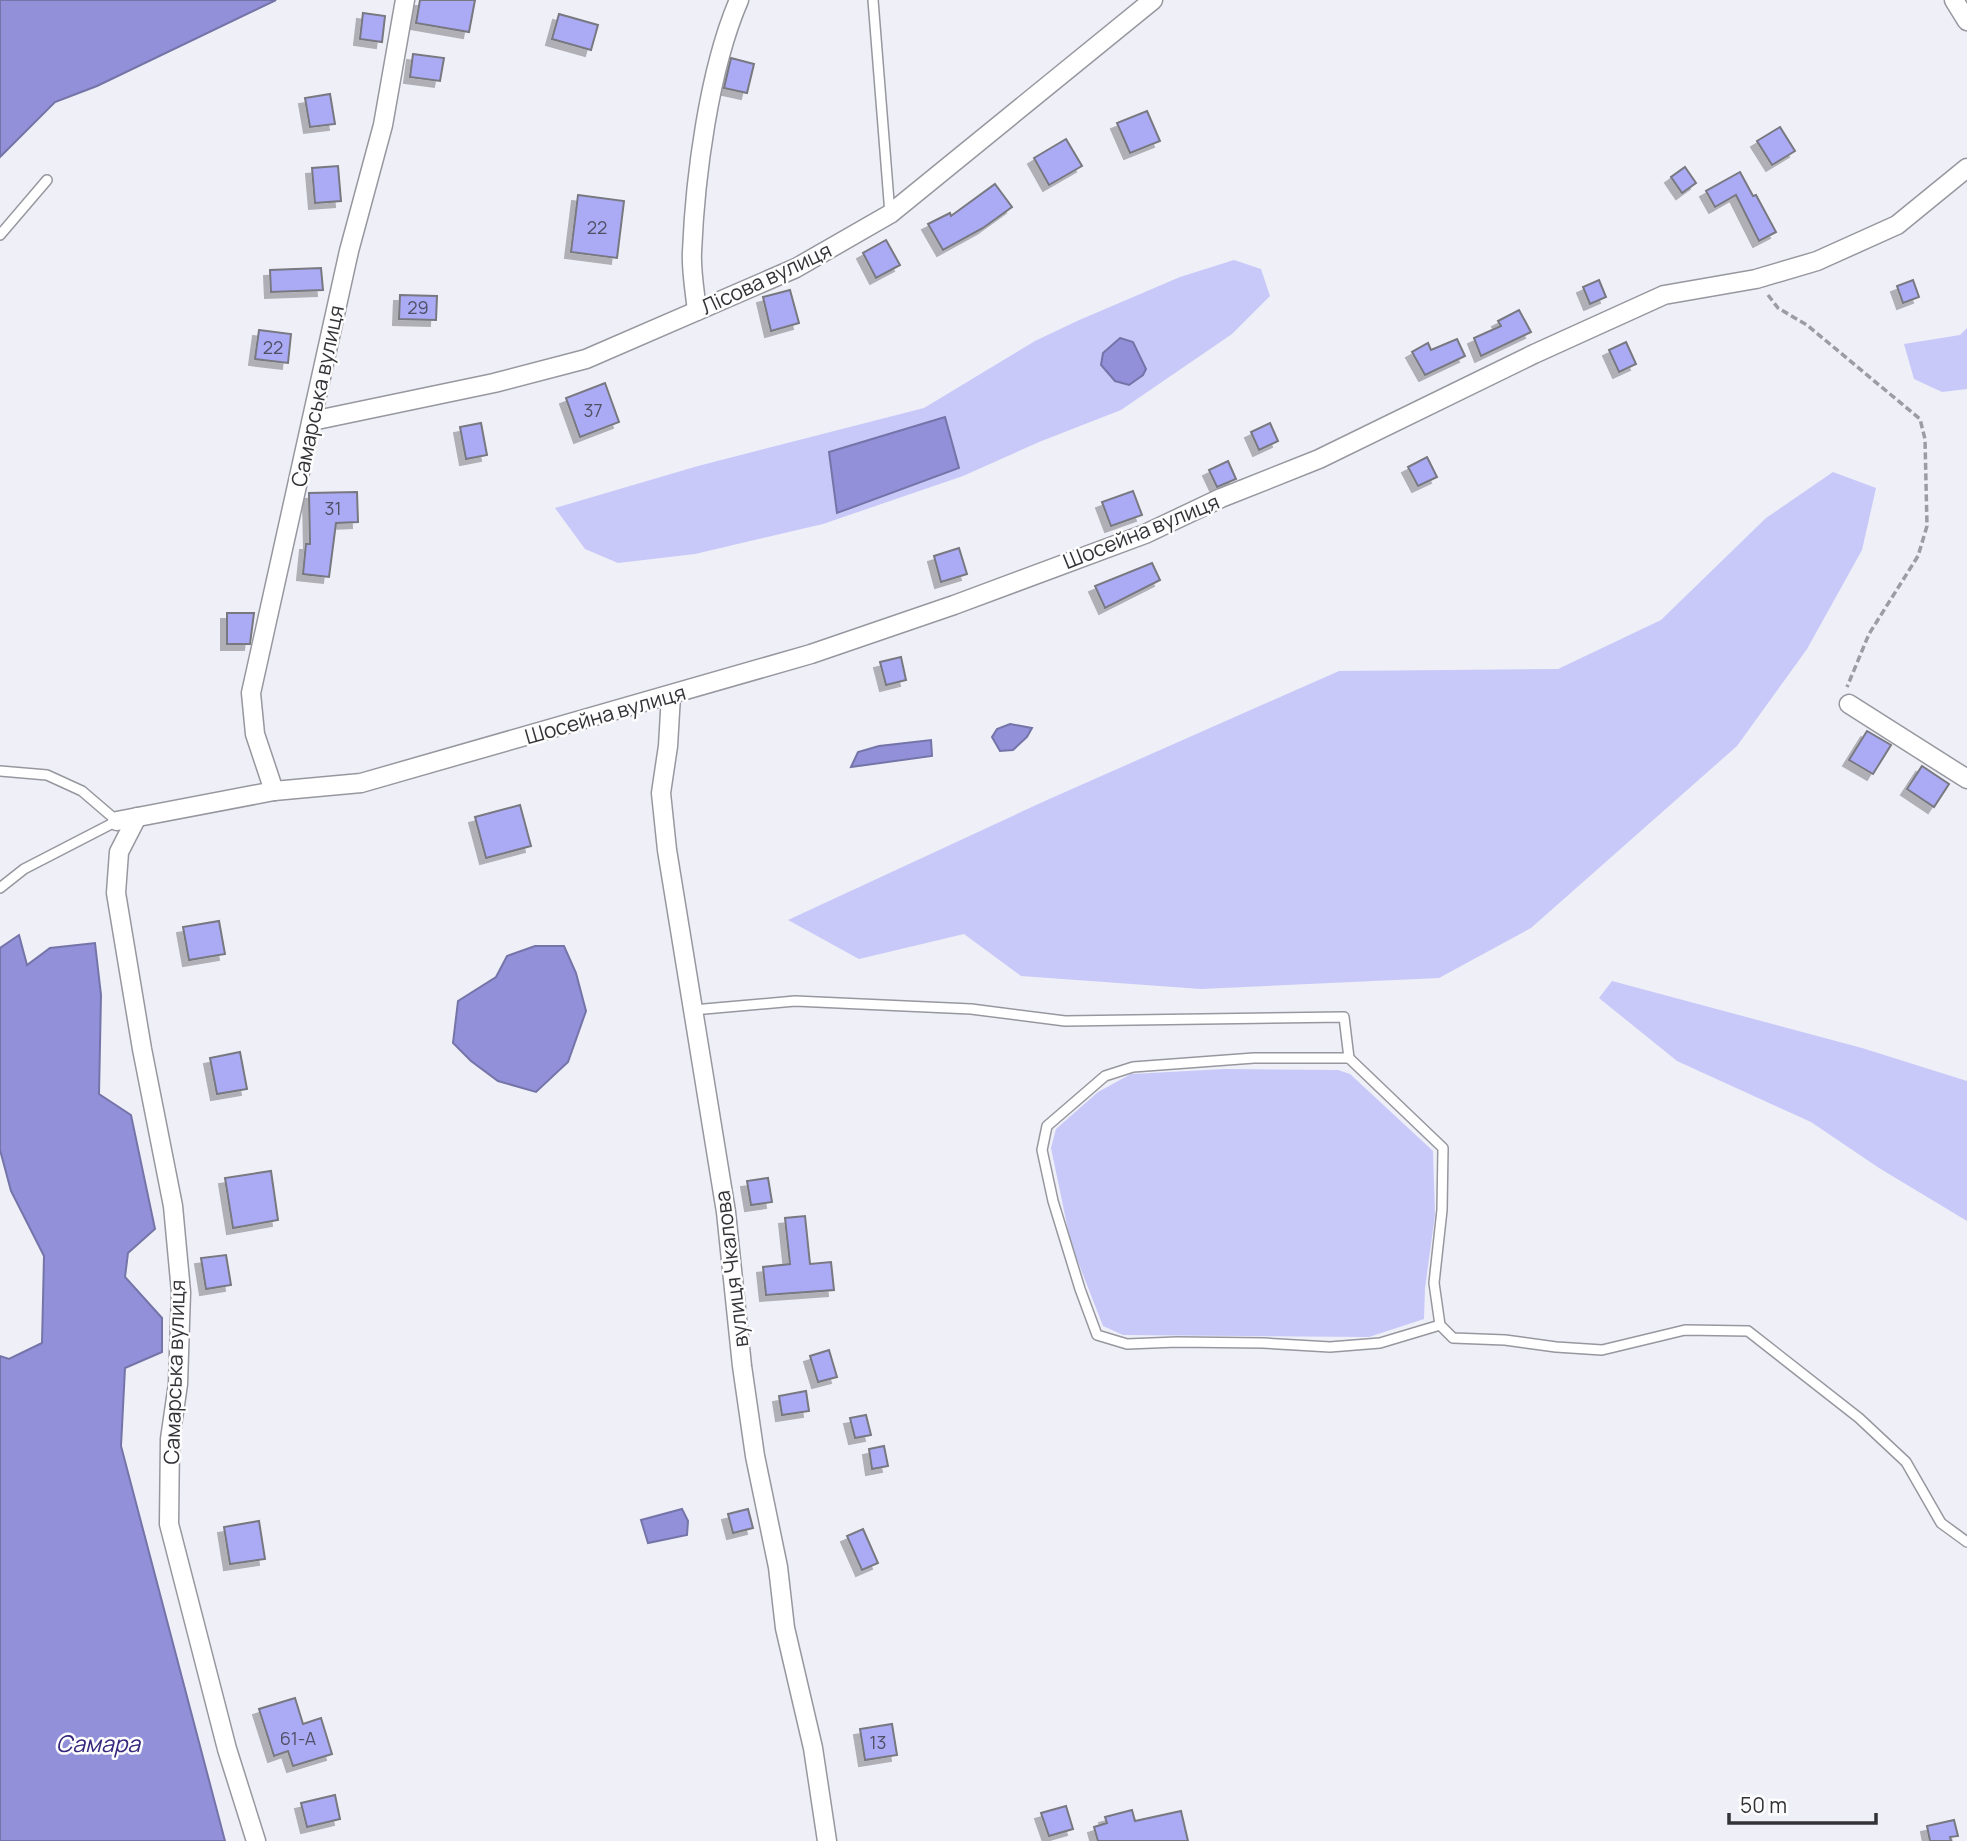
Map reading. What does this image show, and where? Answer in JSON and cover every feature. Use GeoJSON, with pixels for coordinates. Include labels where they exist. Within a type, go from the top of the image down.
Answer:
{"type":"FeatureCollection","features":[{"type":"Feature","properties":{"kind":"street","name":"Самарська вулиця"},"geometry":{"type":"LineString","coordinates":[[274,791],[255,734],[251,693],[349,251],[383,125],[405,0]]}},
{"type":"Feature","properties":{"kind":"street"},"geometry":{"type":"LineString","coordinates":[[697,311],[691,254],[701,154],[714,81],[739,0]]}},
{"type":"Feature","properties":{"kind":"street","name":"Лісова вулиця"},"geometry":{"type":"LineString","coordinates":[[312,421],[494,383],[586,359],[796,268],[890,214],[1153,0]]}},
{"type":"Feature","properties":{"kind":"street"},"geometry":{"type":"LineString","coordinates":[[1954,0],[1967,21]]}},
{"type":"Feature","properties":{"kind":"street","name":"Шосейна вулиця"},"geometry":{"type":"LineString","coordinates":[[117,821],[274,791],[361,783],[824,650],[954,605],[1145,534],[1221,498],[1319,459],[1534,354],[1664,295],[1756,279],[1817,261],[1897,225],[1967,168]]}},
{"type":"Feature","properties":{"kind":"street","name":"вулиця Чкалова"},"geometry":{"type":"LineString","coordinates":[[671,695],[668,746],[661,793],[667,850],[726,1212],[741,1366],[755,1456],[778,1567],[785,1628],[813,1748],[827,1841]]}},
{"type":"Feature","properties":{"kind":"street"},"geometry":{"type":"LineString","coordinates":[[1849,704],[1967,779]]}},
{"type":"Feature","properties":{"kind":"street","name":"Самарська вулиця"},"geometry":{"type":"LineString","coordinates":[[137,817],[119,852],[116,893],[142,1049],[173,1206],[181,1292],[178,1384],[170,1439],[169,1524],[227,1749],[256,1841]]}},
{"type":"Feature","properties":{"kind":"lane"},"geometry":{"type":"LineString","coordinates":[[873,0],[890,214]]}},
{"type":"Feature","properties":{"kind":"lane"},"geometry":{"type":"LineString","coordinates":[[0,235],[47,180]]}},
{"type":"Feature","properties":{"kind":"lane"},"geometry":{"type":"LineString","coordinates":[[0,771],[47,775],[82,791],[117,821],[24,869],[0,888]]}},
{"type":"Feature","properties":{"kind":"lane"},"geometry":{"type":"LineString","coordinates":[[691,1010],[795,1001],[971,1009],[1065,1021],[1343,1017],[1349,1058],[1443,1148],[1442,1210],[1434,1283],[1440,1325],[1453,1338],[1505,1339],[1556,1347],[1602,1350],[1685,1330],[1748,1331],[1859,1418],[1906,1462],[1941,1523],[1967,1542]]}},
{"type":"Feature","properties":{"kind":"lane"},"geometry":{"type":"LineString","coordinates":[[1349,1058],[1254,1058],[1133,1067],[1105,1076],[1074,1102],[1047,1126],[1042,1150],[1053,1201],[1080,1289],[1097,1335],[1127,1344],[1238,1342],[1331,1347],[1380,1343],[1440,1325]]}},
{"type":"Feature","properties":{"kind":"path"},"geometry":{"type":"LineString","coordinates":[[1756,279],[1778,308],[1807,325],[1920,419],[1925,439],[1927,526],[1918,556],[1869,634],[1847,684],[1849,704]]}},
{"type":"Feature","properties":{"kind":"shaded area"},"geometry":{"type":"Polygon","coordinates":[[[1234,260],[1261,269],[1270,296],[1232,334],[1121,410],[963,476],[823,524],[695,554],[618,563],[585,549],[555,508],[698,466],[924,408],[1035,341],[1180,277],[1234,260]]]}},
{"type":"Feature","properties":{"kind":"shaded area"},"geometry":{"type":"Polygon","coordinates":[[[1967,328],[1967,389],[1942,392],[1914,379],[1904,344],[1960,335],[1967,328]]]}},
{"type":"Feature","properties":{"kind":"shaded area"},"geometry":{"type":"Polygon","coordinates":[[[1833,472],[1876,488],[1862,550],[1807,649],[1737,746],[1531,928],[1439,978],[1201,989],[1021,976],[964,934],[859,959],[788,920],[1047,800],[1339,671],[1558,669],[1661,620],[1766,518],[1833,472]]]}},
{"type":"Feature","properties":{"kind":"shaded area"},"geometry":{"type":"Polygon","coordinates":[[[1612,981],[1862,1048],[1967,1081],[1967,1221],[1879,1168],[1811,1122],[1677,1061],[1599,998],[1612,981]]]}},
{"type":"Feature","properties":{"kind":"shaded area"},"geometry":{"type":"Polygon","coordinates":[[[1225,1069],[1338,1070],[1350,1074],[1433,1151],[1435,1215],[1425,1288],[1424,1319],[1369,1337],[1123,1335],[1103,1326],[1071,1244],[1051,1148],[1056,1129],[1098,1092],[1131,1074],[1225,1069]]]}},
{"type":"Feature","properties":{"kind":"water"},"geometry":{"type":"Polygon","coordinates":[[[0,0],[276,0],[97,86],[55,102],[0,157],[0,0]]]}},
{"type":"Feature","properties":{"kind":"water"},"geometry":{"type":"Polygon","coordinates":[[[1120,338],[1133,342],[1146,369],[1143,375],[1129,385],[1115,381],[1101,365],[1103,353],[1120,338]]]}},
{"type":"Feature","properties":{"kind":"water"},"geometry":{"type":"Polygon","coordinates":[[[945,417],[959,468],[837,513],[829,452],[945,417]]]}},
{"type":"Feature","properties":{"kind":"water"},"geometry":{"type":"Polygon","coordinates":[[[1010,724],[1032,728],[1013,750],[1000,751],[992,737],[997,729],[1010,724]]]}},
{"type":"Feature","properties":{"kind":"water"},"geometry":{"type":"Polygon","coordinates":[[[931,740],[932,756],[851,767],[858,752],[879,746],[931,740]]]}},
{"type":"Feature","properties":{"kind":"water","name":"Самара"},"geometry":{"type":"Polygon","coordinates":[[[19,935],[27,965],[50,948],[95,943],[101,995],[99,1094],[131,1115],[155,1229],[128,1253],[125,1277],[162,1318],[162,1352],[125,1368],[121,1446],[225,1841],[0,1841],[0,1356],[9,1359],[42,1343],[44,1256],[11,1191],[0,1150],[0,948],[19,935]]]}},
{"type":"Feature","properties":{"kind":"water"},"geometry":{"type":"Polygon","coordinates":[[[535,946],[564,946],[576,973],[586,1011],[568,1062],[536,1092],[498,1081],[471,1061],[453,1043],[458,1001],[496,977],[507,956],[535,946]]]}},
{"type":"Feature","properties":{"kind":"water"},"geometry":{"type":"Polygon","coordinates":[[[682,1509],[688,1521],[687,1535],[648,1543],[641,1520],[682,1509]]]}},
{"type":"Feature","properties":{"kind":"building"},"geometry":{"type":"Polygon","coordinates":[[[420,0],[475,0],[469,32],[416,23],[420,0]]]}},
{"type":"Feature","properties":{"kind":"building"},"geometry":{"type":"Polygon","coordinates":[[[363,13],[385,16],[382,42],[360,39],[363,13]]]}},
{"type":"Feature","properties":{"kind":"building"},"geometry":{"type":"Polygon","coordinates":[[[559,14],[598,25],[591,50],[552,39],[559,14]]]}},
{"type":"Feature","properties":{"kind":"building"},"geometry":{"type":"Polygon","coordinates":[[[413,54],[444,58],[440,81],[410,77],[413,54]]]}},
{"type":"Feature","properties":{"kind":"building"},"geometry":{"type":"Polygon","coordinates":[[[731,58],[754,64],[747,93],[724,88],[731,58]]]}},
{"type":"Feature","properties":{"kind":"building"},"geometry":{"type":"Polygon","coordinates":[[[330,94],[335,124],[310,127],[305,98],[330,94]]]}},
{"type":"Feature","properties":{"kind":"building"},"geometry":{"type":"Polygon","coordinates":[[[1147,111],[1160,141],[1130,153],[1117,123],[1147,111]]]}},
{"type":"Feature","properties":{"kind":"building"},"geometry":{"type":"Polygon","coordinates":[[[1780,127],[1795,151],[1772,165],[1757,141],[1780,127]]]}},
{"type":"Feature","properties":{"kind":"building"},"geometry":{"type":"Polygon","coordinates":[[[1066,139],[1082,166],[1049,185],[1034,158],[1066,139]]]}},
{"type":"Feature","properties":{"kind":"building"},"geometry":{"type":"Polygon","coordinates":[[[338,166],[341,201],[315,203],[312,168],[338,166]]]}},
{"type":"Feature","properties":{"kind":"building"},"geometry":{"type":"Polygon","coordinates":[[[1685,167],[1696,183],[1682,193],[1671,177],[1685,167]]]}},
{"type":"Feature","properties":{"kind":"building"},"geometry":{"type":"Polygon","coordinates":[[[1740,172],[1776,232],[1759,241],[1736,195],[1715,207],[1706,191],[1740,172]]]}},
{"type":"Feature","properties":{"kind":"building"},"geometry":{"type":"Polygon","coordinates":[[[995,184],[1012,207],[983,228],[943,250],[928,224],[950,213],[951,216],[995,184]]]}},
{"type":"Feature","properties":{"kind":"building"},"geometry":{"type":"Polygon","coordinates":[[[578,195],[624,201],[617,258],[571,252],[578,195]]]}},
{"type":"Feature","properties":{"kind":"building"},"geometry":{"type":"Polygon","coordinates":[[[886,240],[900,265],[876,278],[863,253],[886,240]]]}},
{"type":"Feature","properties":{"kind":"building"},"geometry":{"type":"Polygon","coordinates":[[[321,268],[323,290],[271,292],[270,270],[321,268]]]}},
{"type":"Feature","properties":{"kind":"building"},"geometry":{"type":"Polygon","coordinates":[[[1599,280],[1606,297],[1590,304],[1583,287],[1599,280]]]}},
{"type":"Feature","properties":{"kind":"building"},"geometry":{"type":"Polygon","coordinates":[[[1913,280],[1919,297],[1903,303],[1897,286],[1913,280]]]}},
{"type":"Feature","properties":{"kind":"building"},"geometry":{"type":"Polygon","coordinates":[[[790,290],[799,323],[771,331],[763,297],[790,290]]]}},
{"type":"Feature","properties":{"kind":"building"},"geometry":{"type":"Polygon","coordinates":[[[400,295],[437,296],[436,320],[399,319],[400,295]]]}},
{"type":"Feature","properties":{"kind":"building"},"geometry":{"type":"Polygon","coordinates":[[[1519,310],[1531,332],[1481,356],[1474,338],[1501,326],[1498,321],[1519,310]]]}},
{"type":"Feature","properties":{"kind":"building"},"geometry":{"type":"Polygon","coordinates":[[[259,330],[291,334],[288,363],[255,359],[259,330]]]}},
{"type":"Feature","properties":{"kind":"building"},"geometry":{"type":"Polygon","coordinates":[[[1457,339],[1465,356],[1425,375],[1412,352],[1428,343],[1431,350],[1457,339]]]}},
{"type":"Feature","properties":{"kind":"building"},"geometry":{"type":"Polygon","coordinates":[[[1626,342],[1636,364],[1619,372],[1609,350],[1626,342]]]}},
{"type":"Feature","properties":{"kind":"building"},"geometry":{"type":"Polygon","coordinates":[[[605,383],[619,422],[580,437],[566,398],[605,383]]]}},
{"type":"Feature","properties":{"kind":"building"},"geometry":{"type":"Polygon","coordinates":[[[481,423],[487,455],[466,459],[460,427],[481,423]]]}},
{"type":"Feature","properties":{"kind":"building"},"geometry":{"type":"Polygon","coordinates":[[[1270,423],[1278,441],[1259,450],[1251,432],[1270,423]]]}},
{"type":"Feature","properties":{"kind":"building"},"geometry":{"type":"Polygon","coordinates":[[[1427,457],[1437,477],[1418,486],[1408,467],[1427,457]]]}},
{"type":"Feature","properties":{"kind":"building"},"geometry":{"type":"Polygon","coordinates":[[[1228,461],[1236,479],[1217,487],[1209,470],[1228,461]]]}},
{"type":"Feature","properties":{"kind":"building"},"geometry":{"type":"Polygon","coordinates":[[[1133,491],[1142,515],[1111,526],[1102,502],[1133,491]]]}},
{"type":"Feature","properties":{"kind":"building"},"geometry":{"type":"Polygon","coordinates":[[[357,492],[358,522],[336,523],[329,577],[303,574],[306,544],[310,544],[309,493],[357,492]]]}},
{"type":"Feature","properties":{"kind":"building"},"geometry":{"type":"Polygon","coordinates":[[[959,548],[967,574],[941,582],[934,556],[959,548]]]}},
{"type":"Feature","properties":{"kind":"building"},"geometry":{"type":"Polygon","coordinates":[[[1152,563],[1160,580],[1105,608],[1095,586],[1152,563]]]}},
{"type":"Feature","properties":{"kind":"building"},"geometry":{"type":"Polygon","coordinates":[[[227,613],[254,613],[250,644],[227,644],[227,613]]]}},
{"type":"Feature","properties":{"kind":"building"},"geometry":{"type":"Polygon","coordinates":[[[901,657],[906,680],[886,685],[880,662],[901,657]]]}},
{"type":"Feature","properties":{"kind":"building"},"geometry":{"type":"Polygon","coordinates":[[[1867,731],[1891,745],[1873,774],[1849,760],[1867,731]]]}},
{"type":"Feature","properties":{"kind":"building"},"geometry":{"type":"Polygon","coordinates":[[[1922,766],[1949,784],[1934,807],[1907,789],[1922,766]]]}},
{"type":"Feature","properties":{"kind":"building"},"geometry":{"type":"Polygon","coordinates":[[[520,805],[531,846],[486,858],[475,817],[520,805]]]}},
{"type":"Feature","properties":{"kind":"building"},"geometry":{"type":"Polygon","coordinates":[[[219,921],[225,954],[189,960],[183,927],[219,921]]]}},
{"type":"Feature","properties":{"kind":"building"},"geometry":{"type":"Polygon","coordinates":[[[240,1052],[247,1089],[217,1094],[210,1058],[240,1052]]]}},
{"type":"Feature","properties":{"kind":"building"},"geometry":{"type":"Polygon","coordinates":[[[271,1171],[278,1220],[233,1228],[225,1178],[271,1171]]]}},
{"type":"Feature","properties":{"kind":"building"},"geometry":{"type":"Polygon","coordinates":[[[768,1178],[772,1202],[751,1205],[747,1181],[768,1178]]]}},
{"type":"Feature","properties":{"kind":"building"},"geometry":{"type":"Polygon","coordinates":[[[805,1216],[810,1264],[831,1262],[834,1290],[766,1295],[763,1267],[790,1264],[785,1218],[805,1216]]]}},
{"type":"Feature","properties":{"kind":"building"},"geometry":{"type":"Polygon","coordinates":[[[226,1255],[231,1285],[206,1289],[201,1258],[226,1255]]]}},
{"type":"Feature","properties":{"kind":"building"},"geometry":{"type":"Polygon","coordinates":[[[829,1350],[837,1377],[818,1382],[810,1356],[829,1350]]]}},
{"type":"Feature","properties":{"kind":"building"},"geometry":{"type":"Polygon","coordinates":[[[806,1391],[809,1411],[782,1415],[779,1396],[806,1391]]]}},
{"type":"Feature","properties":{"kind":"building"},"geometry":{"type":"Polygon","coordinates":[[[866,1415],[871,1435],[855,1438],[850,1418],[866,1415]]]}},
{"type":"Feature","properties":{"kind":"building"},"geometry":{"type":"Polygon","coordinates":[[[884,1446],[888,1466],[872,1469],[869,1449],[884,1446]]]}},
{"type":"Feature","properties":{"kind":"building"},"geometry":{"type":"Polygon","coordinates":[[[748,1509],[753,1528],[733,1533],[728,1514],[748,1509]]]}},
{"type":"Feature","properties":{"kind":"building"},"geometry":{"type":"Polygon","coordinates":[[[259,1521],[265,1559],[230,1564],[224,1527],[259,1521]]]}},
{"type":"Feature","properties":{"kind":"building"},"geometry":{"type":"Polygon","coordinates":[[[863,1529],[878,1563],[862,1570],[847,1536],[863,1529]]]}},
{"type":"Feature","properties":{"kind":"building"},"geometry":{"type":"Polygon","coordinates":[[[295,1698],[303,1724],[321,1718],[332,1754],[293,1766],[288,1751],[274,1756],[259,1709],[295,1698]]]}},
{"type":"Feature","properties":{"kind":"building"},"geometry":{"type":"Polygon","coordinates":[[[892,1724],[897,1755],[865,1760],[860,1729],[892,1724]]]}},
{"type":"Feature","properties":{"kind":"building"},"geometry":{"type":"Polygon","coordinates":[[[335,1795],[340,1819],[307,1827],[301,1803],[335,1795]]]}},
{"type":"Feature","properties":{"kind":"building"},"geometry":{"type":"Polygon","coordinates":[[[1066,1806],[1073,1829],[1049,1836],[1041,1813],[1066,1806]]]}},
{"type":"Feature","properties":{"kind":"building"},"geometry":{"type":"Polygon","coordinates":[[[1132,1810],[1135,1821],[1181,1811],[1188,1841],[1098,1841],[1094,1827],[1107,1823],[1105,1817],[1132,1810]]]}},
{"type":"Feature","properties":{"kind":"building"},"geometry":{"type":"Polygon","coordinates":[[[1954,1820],[1958,1836],[1950,1837],[1951,1841],[1930,1841],[1927,1826],[1954,1820]]]}}]}
